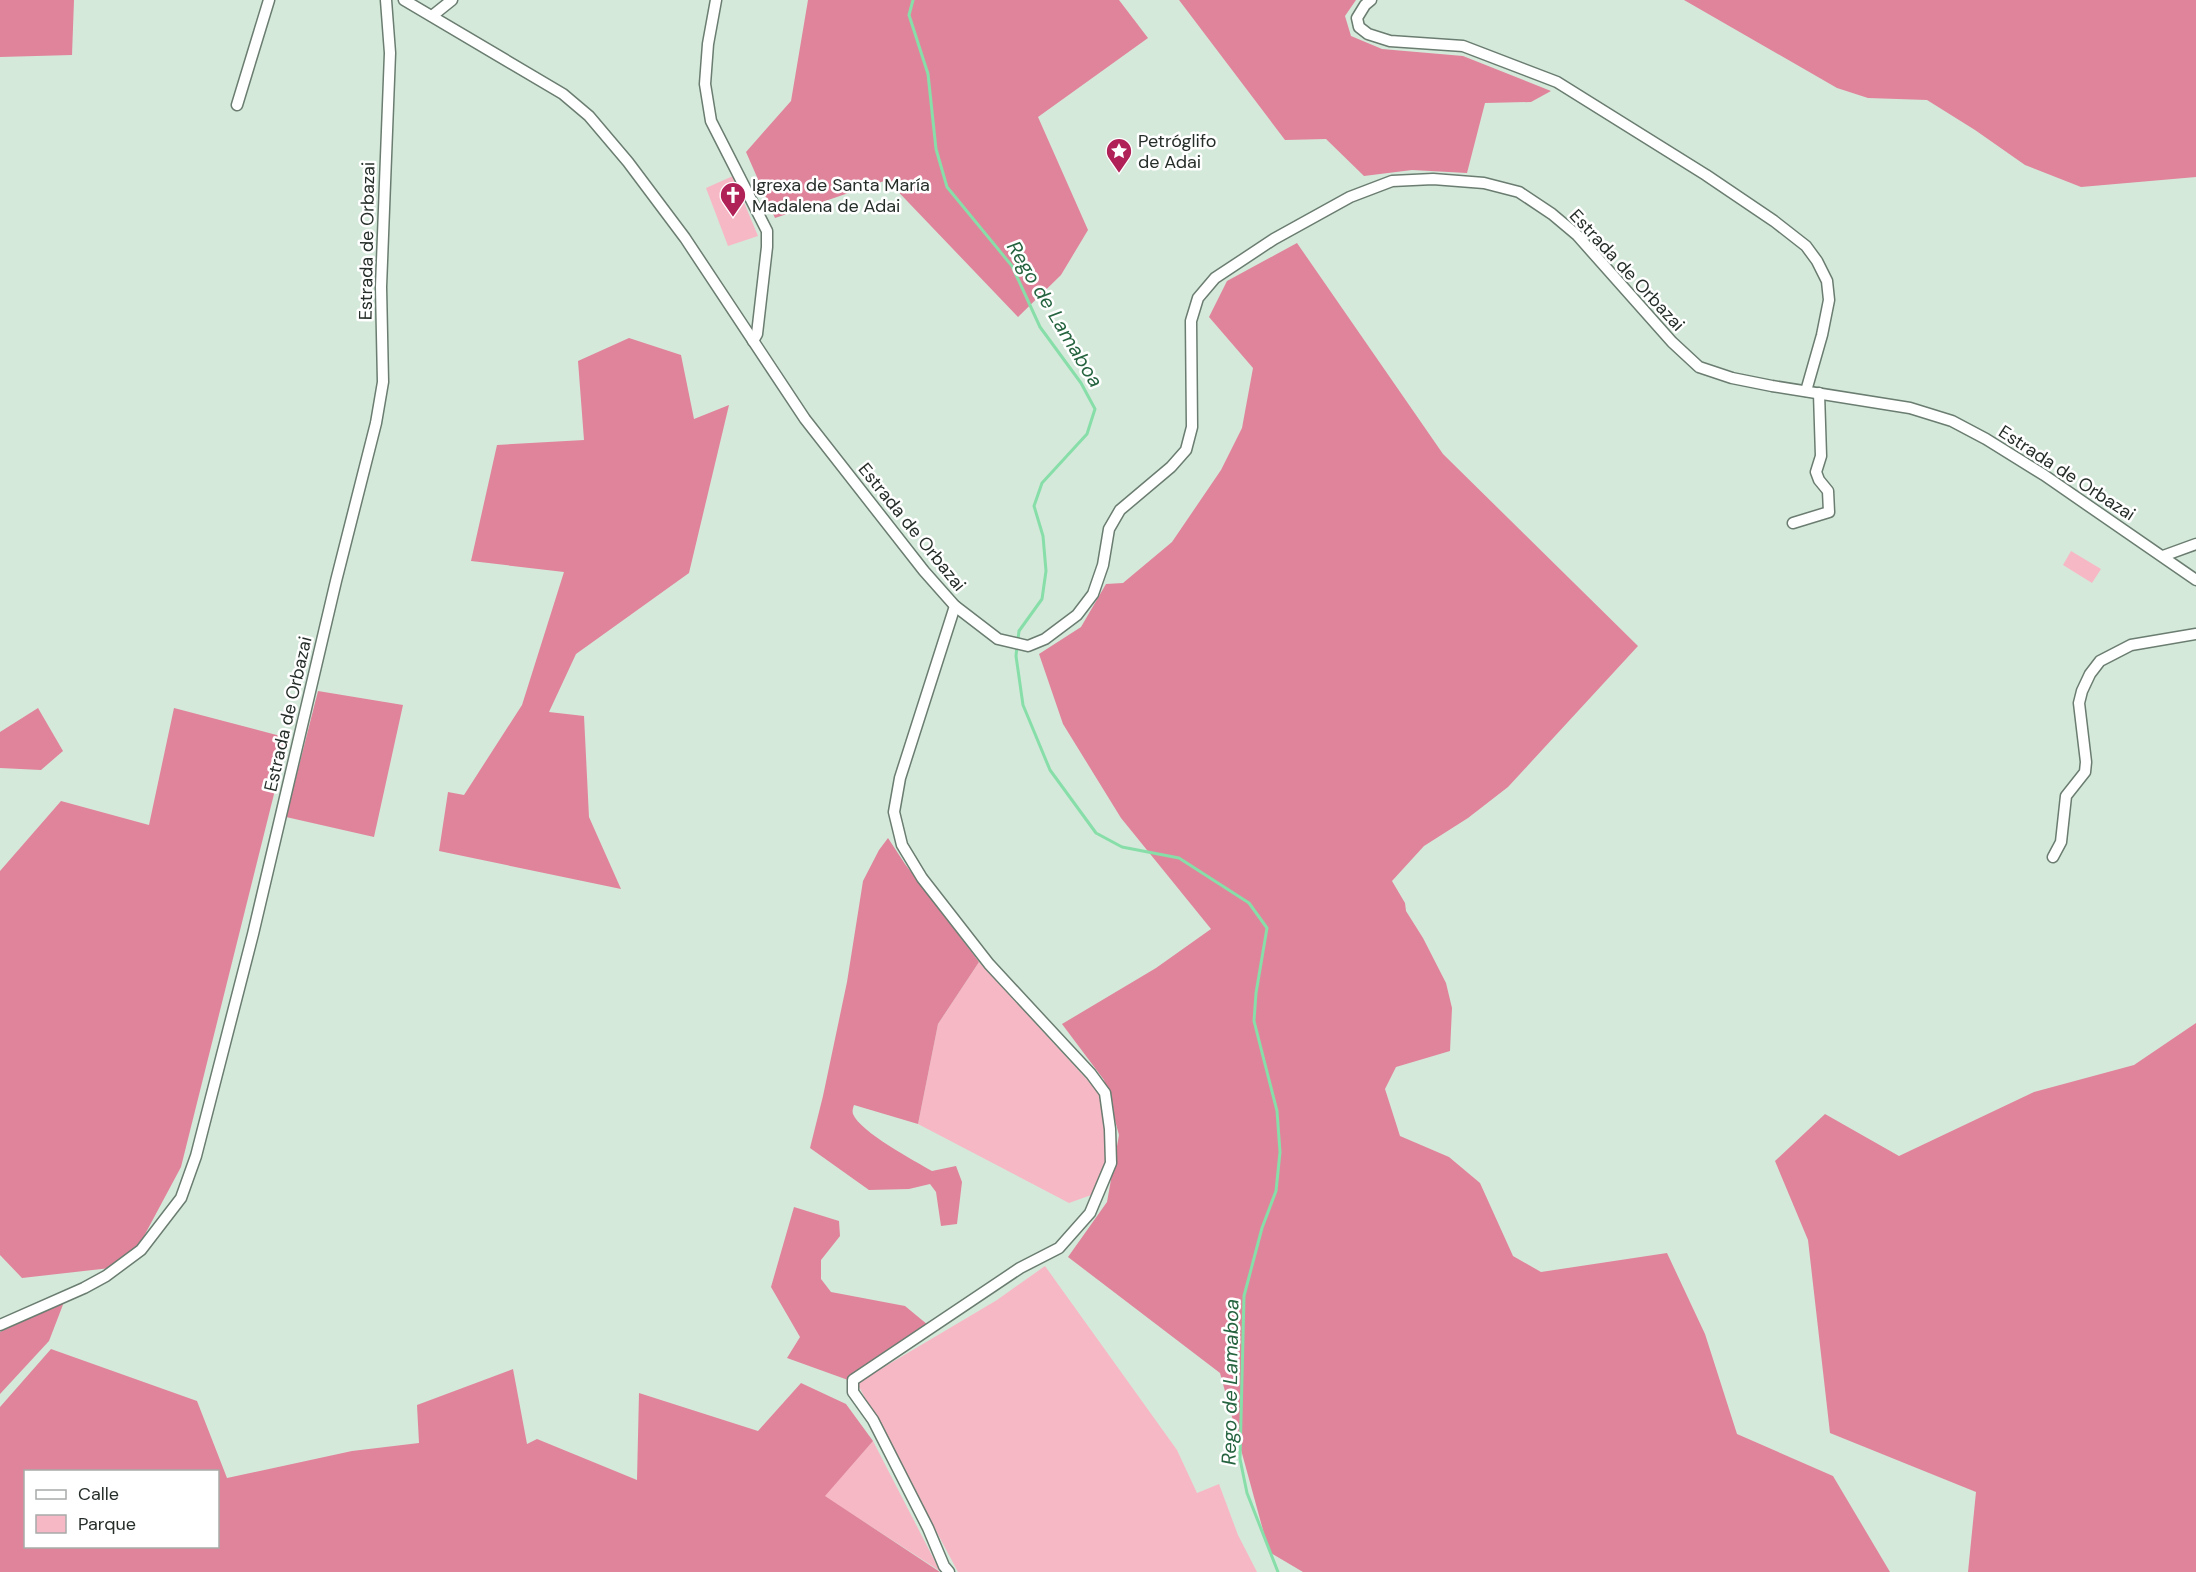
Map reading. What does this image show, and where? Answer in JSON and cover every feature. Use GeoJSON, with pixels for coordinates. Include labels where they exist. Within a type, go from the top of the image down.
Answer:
{"type":"FeatureCollection","features":[{"type":"Feature","properties":{"kind":"street"},"geometry":{"type":"LineString","coordinates":[[237,105],[269,0]]}},
{"type":"Feature","properties":{"kind":"street","name":"Estrada de Orbazai"},"geometry":{"type":"LineString","coordinates":[[404,0],[563,94],[589,117],[628,162],[685,238],[805,419],[924,571],[955,606],[998,639],[1028,646],[1045,639],[1077,615],[1093,594],[1103,565],[1109,529],[1120,510],[1171,467],[1186,450],[1192,427],[1191,321],[1198,297],[1215,278],[1274,239],[1350,197],[1392,181],[1453,180],[1484,183],[1519,192],[1577,235],[1672,342],[1699,367],[1732,378],[1911,408],[1952,421],[2044,475],[2196,580]]}},
{"type":"Feature","properties":{"kind":"street"},"geometry":{"type":"LineString","coordinates":[[432,16],[452,0]]}},
{"type":"Feature","properties":{"kind":"street"},"geometry":{"type":"LineString","coordinates":[[716,0],[708,44],[705,84],[711,121],[767,231],[759,320],[757,334],[753,341]]}},
{"type":"Feature","properties":{"kind":"street"},"geometry":{"type":"LineString","coordinates":[[1371,0],[1357,18],[1359,27],[1368,34],[1389,41],[1463,46],[1557,82],[1706,175],[1774,221],[1806,246],[1818,261],[1827,281],[1829,300],[1806,392]]}},
{"type":"Feature","properties":{"kind":"street","name":"Estrada de Orbazai"},"geometry":{"type":"LineString","coordinates":[[0,1325],[84,1288],[106,1276],[141,1250],[181,1198],[196,1156],[253,934],[336,581],[376,423],[382,382],[381,287],[390,53],[386,3]]}},
{"type":"Feature","properties":{"kind":"street"},"geometry":{"type":"LineString","coordinates":[[744,328],[759,320]]}},
{"type":"Feature","properties":{"kind":"street"},"geometry":{"type":"LineString","coordinates":[[1793,523],[1829,512],[1828,491],[1816,472],[1821,456],[1819,393]]}},
{"type":"Feature","properties":{"kind":"street"},"geometry":{"type":"LineString","coordinates":[[2163,556],[2196,544]]}},
{"type":"Feature","properties":{"kind":"street"},"geometry":{"type":"LineString","coordinates":[[950,1572],[944,1566],[928,1528],[873,1420],[853,1392],[853,1380],[1020,1268],[1059,1248],[1090,1213],[1111,1163],[1110,1129],[1105,1093],[1091,1074],[989,964],[922,878],[902,845],[894,812],[900,778],[955,606]]}},
{"type":"Feature","properties":{"kind":"street"},"geometry":{"type":"LineString","coordinates":[[2053,857],[2061,842],[2066,796],[2085,772],[2086,762],[2079,703],[2082,690],[2090,674],[2100,661],[2131,645],[2196,634]]}},
{"type":"Feature","properties":{"kind":"green space"},"geometry":{"type":"Polygon","coordinates":[[[733,176],[758,236],[728,246],[706,188],[733,176]]]}},
{"type":"Feature","properties":{"kind":"green space"},"geometry":{"type":"Polygon","coordinates":[[[2071,551],[2101,569],[2092,583],[2063,565],[2071,551]]]}},
{"type":"Feature","properties":{"kind":"green space"},"geometry":{"type":"Polygon","coordinates":[[[979,962],[1105,1101],[1109,1157],[1094,1194],[1069,1203],[918,1124],[938,1024],[979,962]]]}},
{"type":"Feature","properties":{"kind":"green space"},"geometry":{"type":"Polygon","coordinates":[[[1045,1266],[1177,1450],[1197,1493],[1219,1484],[1238,1535],[1257,1572],[958,1572],[857,1383],[997,1300],[1045,1266]]]}},
{"type":"Feature","properties":{"kind":"green space"},"geometry":{"type":"Polygon","coordinates":[[[873,1441],[940,1571],[824,1496],[873,1441]]]}},
{"type":"Feature","properties":{"kind":"shaded area"},"geometry":{"type":"Polygon","coordinates":[[[0,0],[74,0],[72,55],[0,57],[0,0]]]}},
{"type":"Feature","properties":{"kind":"shaded area"},"geometry":{"type":"Polygon","coordinates":[[[808,0],[1119,0],[1148,38],[1038,117],[1088,230],[1061,275],[1018,317],[887,180],[775,218],[746,152],[791,101],[808,0]]]}},
{"type":"Feature","properties":{"kind":"shaded area"},"geometry":{"type":"Polygon","coordinates":[[[1179,0],[1356,0],[1345,16],[1351,36],[1382,49],[1463,56],[1551,91],[1531,102],[1485,103],[1467,173],[1412,170],[1364,176],[1326,139],[1285,140],[1179,0]]]}},
{"type":"Feature","properties":{"kind":"shaded area"},"geometry":{"type":"Polygon","coordinates":[[[1684,0],[2196,0],[2196,177],[2081,187],[2025,165],[1927,100],[1868,98],[1837,88],[1684,0]]]}},
{"type":"Feature","properties":{"kind":"shaded area"},"geometry":{"type":"Polygon","coordinates":[[[1297,243],[1443,454],[1638,646],[1508,787],[1468,818],[1424,846],[1392,881],[1446,983],[1452,1008],[1450,1051],[1396,1067],[1385,1089],[1400,1136],[1449,1157],[1480,1183],[1513,1256],[1541,1272],[1667,1253],[1705,1334],[1737,1434],[1833,1476],[1890,1572],[1303,1572],[1269,1552],[1220,1373],[1068,1257],[1107,1202],[1119,1135],[1104,1080],[1062,1024],[1156,968],[1211,929],[1121,818],[1063,724],[1039,654],[1081,627],[1106,584],[1123,583],[1172,542],[1221,470],[1242,428],[1253,368],[1209,317],[1227,281],[1297,243]]]}},
{"type":"Feature","properties":{"kind":"shaded area"},"geometry":{"type":"Polygon","coordinates":[[[629,338],[681,355],[694,419],[729,405],[689,573],[576,654],[549,712],[584,716],[589,817],[621,889],[439,851],[448,792],[464,795],[522,705],[564,572],[471,561],[497,445],[584,440],[578,361],[629,338]]]}},
{"type":"Feature","properties":{"kind":"shaded area"},"geometry":{"type":"Polygon","coordinates":[[[318,691],[403,705],[374,837],[286,817],[318,691]]]}},
{"type":"Feature","properties":{"kind":"shaded area"},"geometry":{"type":"Polygon","coordinates":[[[38,708],[63,751],[41,770],[0,768],[0,732],[38,708]]]}},
{"type":"Feature","properties":{"kind":"shaded area"},"geometry":{"type":"Polygon","coordinates":[[[174,708],[288,738],[181,1167],[128,1266],[22,1278],[0,1255],[0,871],[61,801],[149,825],[174,708]]]}},
{"type":"Feature","properties":{"kind":"shaded area"},"geometry":{"type":"Polygon","coordinates":[[[888,838],[979,962],[938,1024],[918,1124],[854,1105],[853,1113],[866,1129],[932,1171],[956,1166],[962,1182],[957,1224],[941,1226],[936,1192],[930,1184],[909,1189],[869,1190],[810,1148],[847,982],[863,881],[888,838]]]}},
{"type":"Feature","properties":{"kind":"shaded area"},"geometry":{"type":"Polygon","coordinates":[[[2196,1023],[2196,1572],[1968,1572],[1976,1492],[1830,1433],[1808,1240],[1775,1161],[1825,1114],[1899,1156],[2034,1092],[2134,1065],[2196,1023]]]}},
{"type":"Feature","properties":{"kind":"shaded area"},"geometry":{"type":"Polygon","coordinates":[[[794,1207],[839,1221],[840,1236],[821,1260],[821,1279],[831,1292],[905,1306],[928,1325],[848,1380],[787,1358],[800,1337],[771,1287],[794,1207]]]}},
{"type":"Feature","properties":{"kind":"shaded area"},"geometry":{"type":"Polygon","coordinates":[[[64,1302],[49,1341],[0,1394],[0,1332],[64,1302]]]}},
{"type":"Feature","properties":{"kind":"shaded area"},"geometry":{"type":"Polygon","coordinates":[[[51,1349],[197,1401],[227,1478],[352,1451],[419,1443],[417,1405],[513,1369],[527,1444],[537,1439],[637,1480],[639,1393],[758,1431],[801,1383],[846,1404],[873,1441],[825,1496],[940,1572],[0,1572],[0,1407],[51,1349]]]}},
{"type":"Feature","properties":{"kind":"waterway","name":"Rego de Lamaboa"},"geometry":{"type":"LineString","coordinates":[[913,0],[909,15],[928,74],[936,149],[947,187],[1012,266],[1040,327],[1081,383],[1095,409],[1087,434],[1042,483],[1034,506],[1043,536],[1046,571],[1042,599],[1019,631],[1018,639]]}},
{"type":"Feature","properties":{"kind":"waterway","name":"Rego de Lamaboa"},"geometry":{"type":"LineString","coordinates":[[1017,646],[1016,656],[1023,705],[1050,770],[1096,833],[1122,847],[1179,858],[1249,903],[1267,928],[1256,993],[1254,1021],[1277,1111],[1280,1152],[1276,1191],[1262,1228],[1244,1296],[1240,1459],[1247,1493],[1278,1572]]}},
{"type":"Feature","properties":{"kind":"place","name":"Petróglifo de Adai"},"geometry":{"type":"Point","coordinates":[1119,174]}},
{"type":"Feature","properties":{"kind":"place","name":"Igrexa de Santa María Madalena de Adai"},"geometry":{"type":"Point","coordinates":[733,218]}}]}
